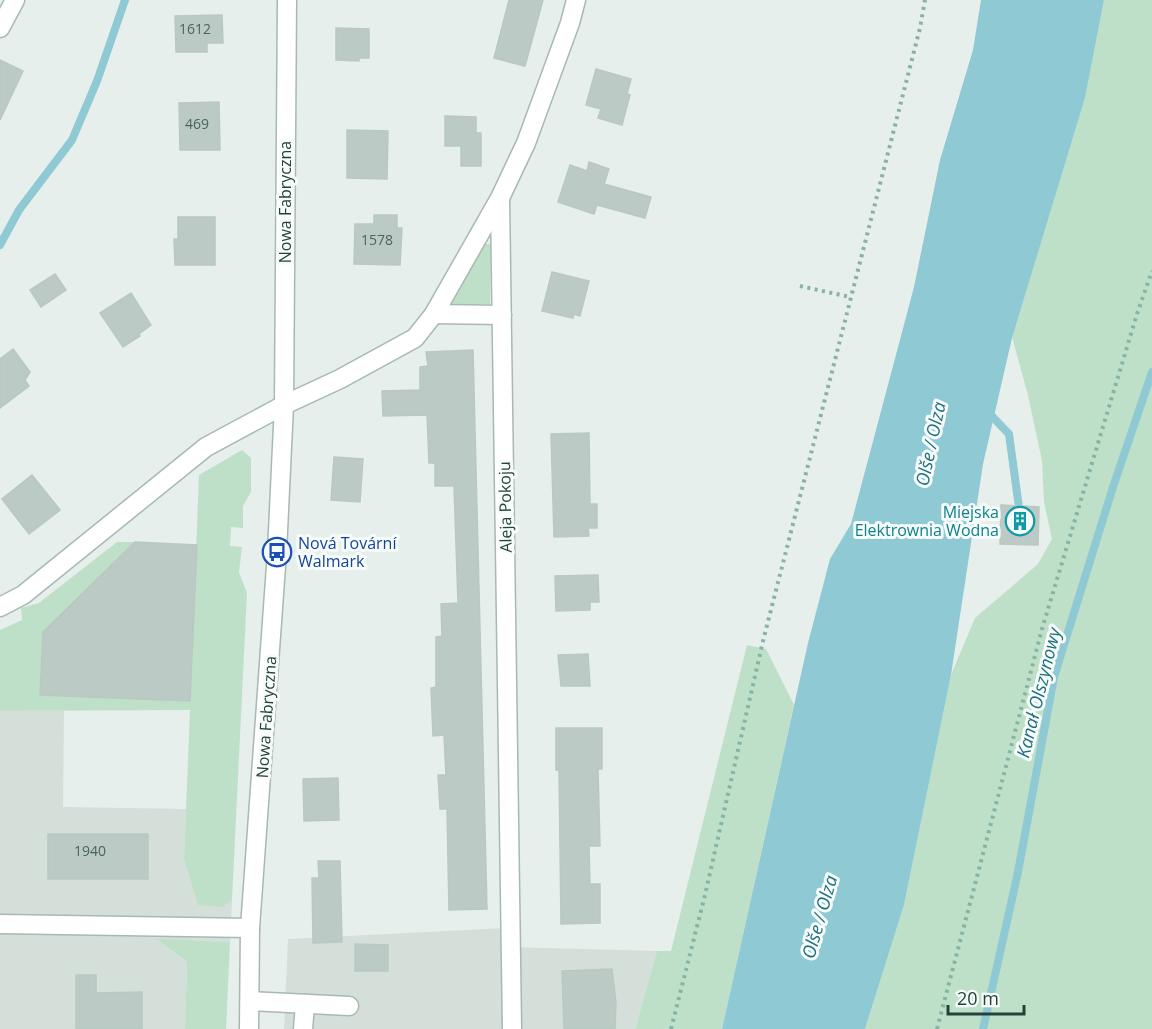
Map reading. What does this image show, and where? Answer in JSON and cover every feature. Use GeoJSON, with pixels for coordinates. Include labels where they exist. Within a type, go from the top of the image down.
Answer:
{"type":"FeatureCollection","features":[{"type":"Feature","properties":{"kind":"street"},"geometry":{"type":"LineString","coordinates":[[0,28],[15,0]]}},
{"type":"Feature","properties":{"kind":"street","name":"Nowa Fabryczna"},"geometry":{"type":"LineString","coordinates":[[249,1029],[250,928],[278,552],[284,405],[286,0]]}},
{"type":"Feature","properties":{"kind":"street","name":"Aleja Pokoju"},"geometry":{"type":"LineString","coordinates":[[512,1029],[500,198],[526,143],[570,23],[576,0]]}},
{"type":"Feature","properties":{"kind":"street"},"geometry":{"type":"LineString","coordinates":[[0,607],[23,595],[206,447],[415,338],[434,314],[500,198]]}},
{"type":"Feature","properties":{"kind":"street"},"geometry":{"type":"LineString","coordinates":[[434,314],[502,315]]}},
{"type":"Feature","properties":{"kind":"street"},"geometry":{"type":"LineString","coordinates":[[0,924],[250,928]]}},
{"type":"Feature","properties":{"kind":"street"},"geometry":{"type":"LineString","coordinates":[[250,1001],[349,1005]]}},
{"type":"Feature","properties":{"kind":"street"},"geometry":{"type":"LineString","coordinates":[[303,1029],[305,1004]]}},
{"type":"Feature","properties":{"kind":"path"},"geometry":{"type":"LineString","coordinates":[[671,1029],[704,898],[763,641],[920,28],[925,0]]}},
{"type":"Feature","properties":{"kind":"path"},"geometry":{"type":"LineString","coordinates":[[937,1029],[1042,629],[1152,271]]}},
{"type":"Feature","properties":{"kind":"path"},"geometry":{"type":"LineString","coordinates":[[800,286],[850,297]]}},
{"type":"Feature","properties":{"kind":"shaded area"},"geometry":{"type":"Polygon","coordinates":[[[0,711],[64,711],[63,807],[186,809],[184,858],[223,907],[232,900],[230,942],[157,940],[187,962],[185,1029],[0,1029],[0,711]]]}},
{"type":"Feature","properties":{"kind":"shaded area"},"geometry":{"type":"Polygon","coordinates":[[[506,928],[506,947],[657,951],[635,1029],[284,1029],[288,939],[506,928]]]}},
{"type":"Feature","properties":{"kind":"green space"},"geometry":{"type":"Polygon","coordinates":[[[1104,0],[1152,0],[1152,1029],[865,1029],[904,905],[951,675],[975,618],[1038,564],[1052,539],[1044,502],[1042,461],[1028,395],[1012,337],[1085,98],[1104,0]]]}},
{"type":"Feature","properties":{"kind":"green space"},"geometry":{"type":"Polygon","coordinates":[[[483,244],[491,244],[490,304],[451,304],[483,244]]]}},
{"type":"Feature","properties":{"kind":"green space"},"geometry":{"type":"Polygon","coordinates":[[[242,450],[251,458],[251,492],[243,506],[243,528],[231,527],[230,546],[242,547],[239,572],[247,593],[232,900],[223,907],[198,905],[184,858],[190,710],[0,711],[0,630],[22,620],[21,608],[39,603],[117,542],[135,542],[43,632],[40,695],[190,701],[199,475],[242,450]]]}},
{"type":"Feature","properties":{"kind":"green space"},"geometry":{"type":"Polygon","coordinates":[[[747,645],[766,649],[794,705],[722,1029],[635,1029],[657,951],[671,951],[747,645]]]}},
{"type":"Feature","properties":{"kind":"green space"},"geometry":{"type":"Polygon","coordinates":[[[156,939],[230,942],[226,1029],[185,1029],[187,962],[156,939]]]}},
{"type":"Feature","properties":{"kind":"water","name":"Olše / Olza"},"geometry":{"type":"Polygon","coordinates":[[[981,0],[1104,0],[1085,98],[1012,338],[983,464],[951,675],[904,905],[865,1029],[722,1029],[808,643],[830,559],[851,524],[914,287],[940,160],[973,50],[981,0]]]}},
{"type":"Feature","properties":{"kind":"building"},"geometry":{"type":"Polygon","coordinates":[[[509,0],[543,0],[525,66],[494,58],[509,0]]]}},
{"type":"Feature","properties":{"kind":"building"},"geometry":{"type":"Polygon","coordinates":[[[222,15],[223,43],[207,43],[207,52],[176,52],[175,16],[222,15]]]}},
{"type":"Feature","properties":{"kind":"building"},"geometry":{"type":"Polygon","coordinates":[[[336,28],[369,29],[369,58],[359,58],[359,61],[336,60],[336,28]]]}},
{"type":"Feature","properties":{"kind":"building"},"geometry":{"type":"Polygon","coordinates":[[[0,60],[23,71],[0,120],[0,60]]]}},
{"type":"Feature","properties":{"kind":"building"},"geometry":{"type":"Polygon","coordinates":[[[596,69],[631,79],[627,94],[630,95],[622,125],[598,118],[601,109],[586,105],[596,69]]]}},
{"type":"Feature","properties":{"kind":"building"},"geometry":{"type":"Polygon","coordinates":[[[219,102],[220,150],[180,150],[179,103],[219,102]]]}},
{"type":"Feature","properties":{"kind":"building"},"geometry":{"type":"Polygon","coordinates":[[[445,116],[476,117],[476,133],[481,133],[481,166],[461,166],[461,146],[445,146],[445,116]]]}},
{"type":"Feature","properties":{"kind":"building"},"geometry":{"type":"Polygon","coordinates":[[[347,130],[388,131],[387,179],[347,178],[347,130]]]}},
{"type":"Feature","properties":{"kind":"building"},"geometry":{"type":"Polygon","coordinates":[[[589,162],[609,169],[604,184],[651,197],[645,218],[597,205],[594,214],[558,202],[570,165],[587,171],[589,162]]]}},
{"type":"Feature","properties":{"kind":"building"},"geometry":{"type":"Polygon","coordinates":[[[374,215],[397,215],[397,228],[402,228],[400,265],[354,264],[355,224],[374,224],[374,215]]]}},
{"type":"Feature","properties":{"kind":"building"},"geometry":{"type":"Polygon","coordinates":[[[178,217],[215,217],[215,265],[175,265],[174,239],[178,239],[178,217]]]}},
{"type":"Feature","properties":{"kind":"building"},"geometry":{"type":"Polygon","coordinates":[[[552,272],[589,281],[580,316],[574,314],[573,318],[542,311],[552,272]]]}},
{"type":"Feature","properties":{"kind":"building"},"geometry":{"type":"Polygon","coordinates":[[[55,274],[66,290],[41,307],[30,290],[55,274]]]}},
{"type":"Feature","properties":{"kind":"building"},"geometry":{"type":"Polygon","coordinates":[[[131,293],[151,325],[139,334],[140,336],[123,347],[100,313],[131,293]]]}},
{"type":"Feature","properties":{"kind":"building"},"geometry":{"type":"Polygon","coordinates":[[[13,349],[30,372],[25,380],[29,386],[0,408],[0,359],[13,349]]]}},
{"type":"Feature","properties":{"kind":"building"},"geometry":{"type":"Polygon","coordinates":[[[473,350],[487,909],[449,910],[447,809],[440,809],[438,775],[446,775],[444,735],[433,736],[431,688],[436,687],[436,637],[442,636],[441,604],[458,603],[454,486],[435,486],[435,463],[429,463],[427,415],[383,416],[382,391],[420,390],[420,367],[428,366],[426,352],[473,350]]]}},
{"type":"Feature","properties":{"kind":"building"},"geometry":{"type":"Polygon","coordinates":[[[589,433],[590,504],[597,504],[597,528],[588,528],[589,536],[554,537],[551,434],[589,433]]]}},
{"type":"Feature","properties":{"kind":"building"},"geometry":{"type":"Polygon","coordinates":[[[334,457],[363,459],[360,502],[331,500],[334,457]]]}},
{"type":"Feature","properties":{"kind":"building"},"geometry":{"type":"Polygon","coordinates":[[[32,475],[60,510],[29,534],[2,499],[32,475]]]}},
{"type":"Feature","properties":{"kind":"building","name":"Miejska Elektrownia Wodna"},"geometry":{"type":"Polygon","coordinates":[[[1001,505],[1039,507],[1038,545],[1000,544],[1001,505]]]}},
{"type":"Feature","properties":{"kind":"building"},"geometry":{"type":"Polygon","coordinates":[[[135,542],[197,545],[190,701],[40,695],[43,632],[135,542]]]}},
{"type":"Feature","properties":{"kind":"building"},"geometry":{"type":"Polygon","coordinates":[[[598,575],[599,602],[590,602],[590,610],[556,611],[555,576],[598,575]]]}},
{"type":"Feature","properties":{"kind":"building"},"geometry":{"type":"Polygon","coordinates":[[[588,654],[590,686],[561,686],[558,655],[588,654]]]}},
{"type":"Feature","properties":{"kind":"building"},"geometry":{"type":"Polygon","coordinates":[[[556,728],[602,728],[602,769],[598,769],[600,846],[589,846],[590,884],[600,884],[600,923],[561,924],[559,770],[556,770],[556,728]]]}},
{"type":"Feature","properties":{"kind":"building"},"geometry":{"type":"Polygon","coordinates":[[[338,778],[339,820],[304,821],[303,779],[338,778]]]}},
{"type":"Feature","properties":{"kind":"building"},"geometry":{"type":"Polygon","coordinates":[[[48,834],[148,834],[148,879],[48,879],[48,834]]]}},
{"type":"Feature","properties":{"kind":"building"},"geometry":{"type":"Polygon","coordinates":[[[318,861],[340,861],[342,942],[313,943],[312,878],[319,878],[318,861]]]}},
{"type":"Feature","properties":{"kind":"building"},"geometry":{"type":"Polygon","coordinates":[[[355,944],[388,945],[388,971],[355,971],[355,944]]]}},
{"type":"Feature","properties":{"kind":"building"},"geometry":{"type":"Polygon","coordinates":[[[612,969],[616,1003],[615,1029],[564,1029],[562,971],[612,969]]]}},
{"type":"Feature","properties":{"kind":"building"},"geometry":{"type":"Polygon","coordinates":[[[76,975],[96,975],[96,993],[142,992],[142,1029],[76,1029],[76,975]]]}},
{"type":"Feature","properties":{"kind":"waterway"},"geometry":{"type":"LineString","coordinates":[[0,245],[19,210],[72,140],[97,81],[125,0]]}},
{"type":"Feature","properties":{"kind":"waterway","name":"Kanał Olszynowy"},"geometry":{"type":"LineString","coordinates":[[983,1029],[1018,872],[1054,677],[1113,487],[1152,372]]}},
{"type":"Feature","properties":{"kind":"waterway"},"geometry":{"type":"LineString","coordinates":[[987,411],[1009,434],[1020,515]]}},
{"type":"Feature","properties":{"kind":"place","name":"Miejska Elektrownia Wodna"},"geometry":{"type":"Point","coordinates":[1020,521]}},
{"type":"Feature","properties":{"kind":"place","name":"Nová Tovární Walmark"},"geometry":{"type":"Point","coordinates":[277,552]}}]}
